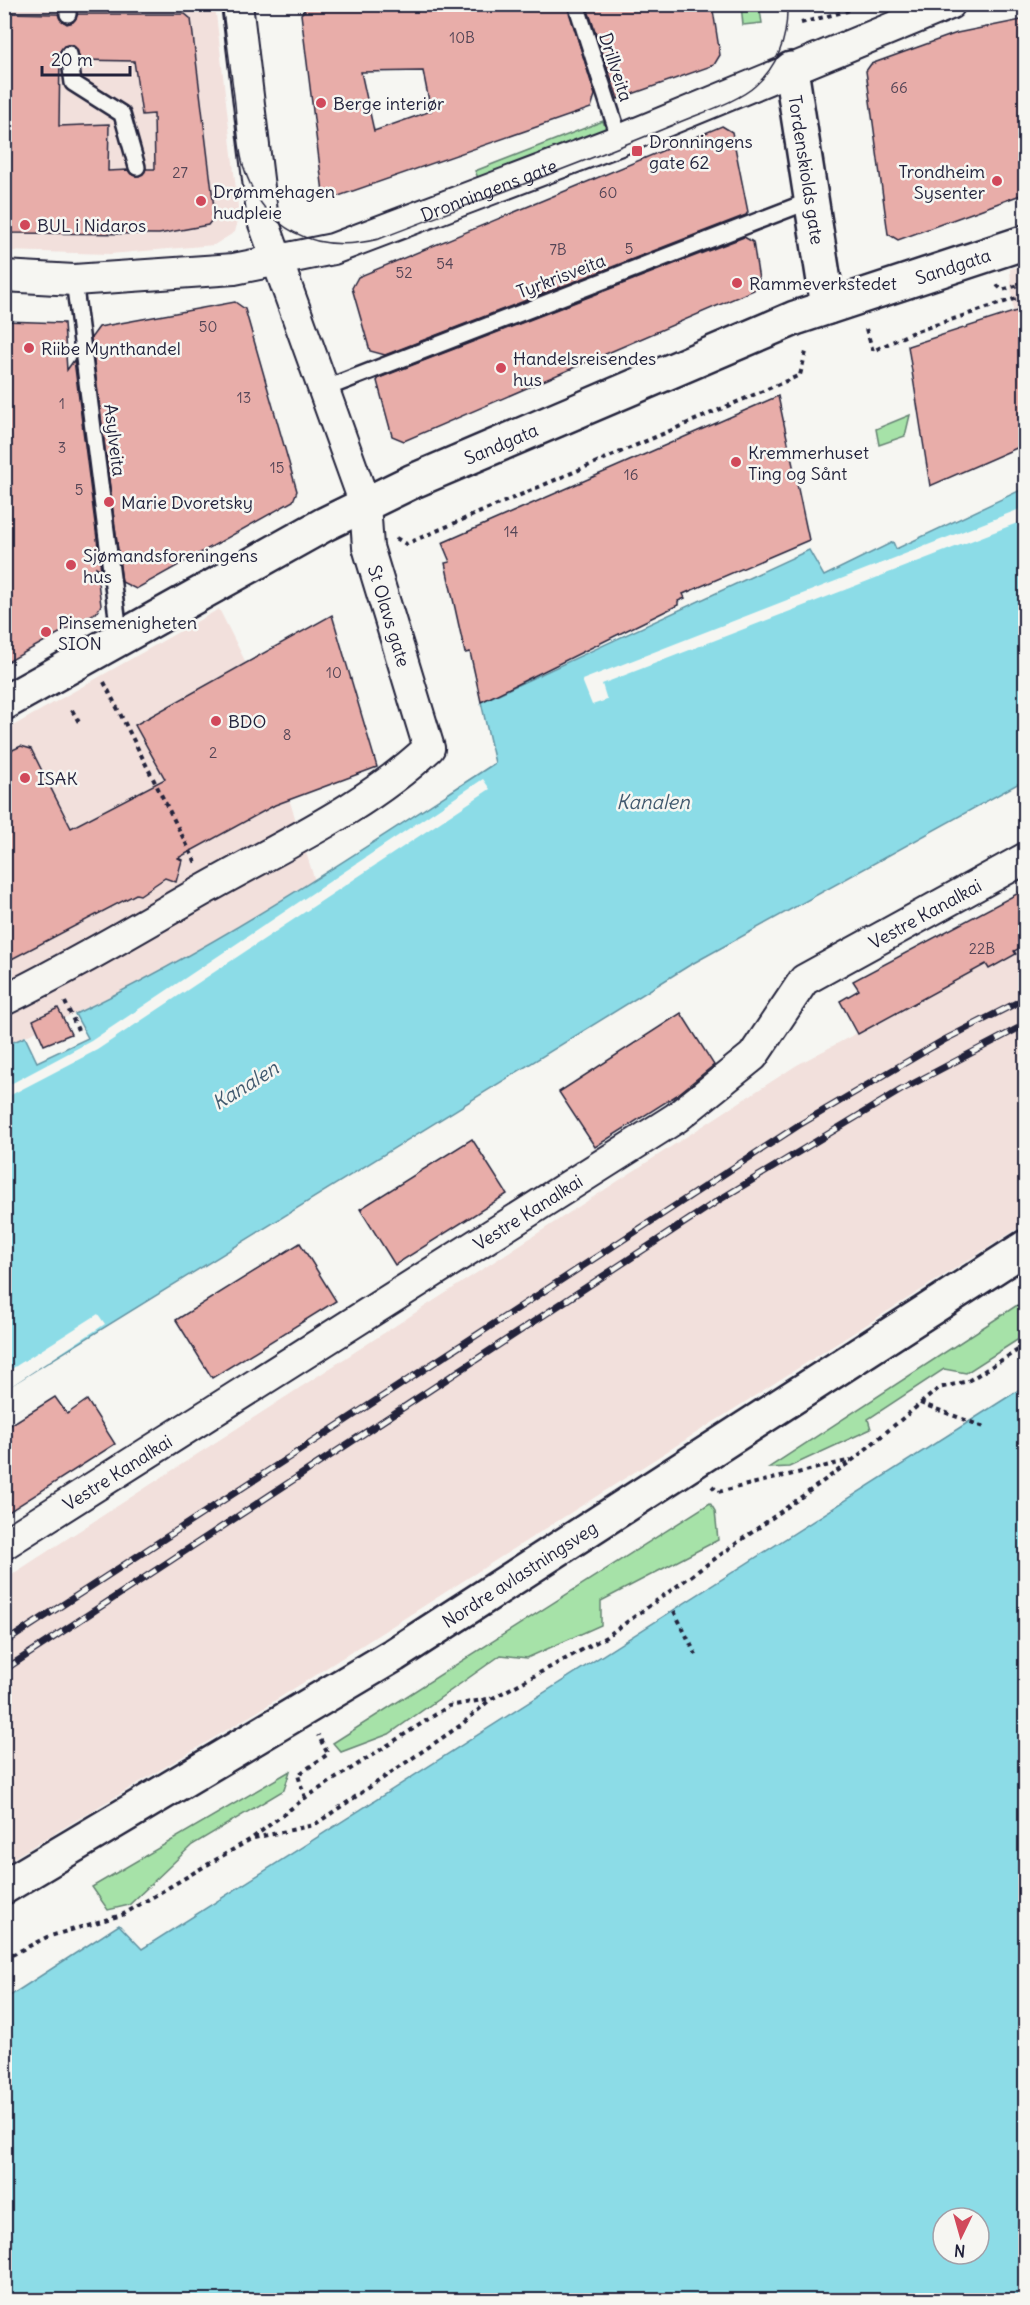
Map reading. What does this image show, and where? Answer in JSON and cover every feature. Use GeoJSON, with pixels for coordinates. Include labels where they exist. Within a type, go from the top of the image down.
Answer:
{"type":"FeatureCollection","features":[{"type":"Feature","properties":{"kind":"main road","name":"Tordenskiolds gate"},"geometry":{"type":"LineString","coordinates":[[791,69],[828,307]]}},
{"type":"Feature","properties":{"kind":"main road","name":"Sandgata"},"geometry":{"type":"LineString","coordinates":[[4,703],[365,504],[762,332],[828,307],[1025,242]]}},
{"type":"Feature","properties":{"kind":"main road","name":"Nordre avlastningsveg"},"geometry":{"type":"LineString","coordinates":[[4,1887],[394,1654],[1026,1247]]}},
{"type":"Feature","properties":{"kind":"street","name":"St Olavs gate"},"geometry":{"type":"LineString","coordinates":[[4,1000],[54,976],[208,887],[314,831],[405,771],[429,748],[368,547],[365,504],[263,221],[237,4]]}},
{"type":"Feature","properties":{"kind":"street","name":"Dronningens gate"},"geometry":{"type":"LineString","coordinates":[[4,276],[74,280],[234,269],[333,249],[620,140],[950,4]]}},
{"type":"Feature","properties":{"kind":"street","name":"Vestre Kanalkai"},"geometry":{"type":"LineString","coordinates":[[4,1544],[676,1118],[753,1056],[804,980],[1026,858]]}},
{"type":"Feature","properties":{"kind":"lane","name":"Drillveita"},"geometry":{"type":"LineString","coordinates":[[576,4],[620,140]]}},
{"type":"Feature","properties":{"kind":"lane"},"geometry":{"type":"LineString","coordinates":[[69,54],[73,83],[122,114],[137,166]]}},
{"type":"Feature","properties":{"kind":"lane","name":"Tyrkrisveita"},"geometry":{"type":"LineString","coordinates":[[324,389],[812,200]]}},
{"type":"Feature","properties":{"kind":"lane","name":"Asylveita"},"geometry":{"type":"LineString","coordinates":[[74,280],[120,640]]}},
{"type":"Feature","properties":{"kind":"path"},"geometry":{"type":"LineString","coordinates":[[801,23],[847,11],[858,4]]}},
{"type":"Feature","properties":{"kind":"path"},"geometry":{"type":"LineString","coordinates":[[993,281],[1002,290],[1026,283]]}},
{"type":"Feature","properties":{"kind":"path"},"geometry":{"type":"LineString","coordinates":[[866,329],[873,351],[911,333],[1026,295]]}},
{"type":"Feature","properties":{"kind":"path"},"geometry":{"type":"LineString","coordinates":[[390,535],[406,544],[800,375],[806,352]]}},
{"type":"Feature","properties":{"kind":"path"},"geometry":{"type":"LineString","coordinates":[[90,656],[208,887]]}},
{"type":"Feature","properties":{"kind":"path"},"geometry":{"type":"LineString","coordinates":[[72,710],[80,724]]}},
{"type":"Feature","properties":{"kind":"path"},"geometry":{"type":"LineString","coordinates":[[251,1839],[314,1825],[461,1725],[493,1698],[606,1637],[855,1459],[939,1388],[968,1381],[1026,1345]]}},
{"type":"Feature","properties":{"kind":"path"},"geometry":{"type":"LineString","coordinates":[[920,1403],[984,1427]]}},
{"type":"Feature","properties":{"kind":"path"},"geometry":{"type":"LineString","coordinates":[[711,1485],[718,1492],[855,1459]]}},
{"type":"Feature","properties":{"kind":"path"},"geometry":{"type":"LineString","coordinates":[[674,1611],[699,1659]]}},
{"type":"Feature","properties":{"kind":"path"},"geometry":{"type":"LineString","coordinates":[[4,1959],[47,1937],[122,1915],[251,1839],[305,1798],[449,1706],[493,1698]]}},
{"type":"Feature","properties":{"kind":"path"},"geometry":{"type":"LineString","coordinates":[[305,1798],[298,1775],[328,1754],[318,1735]]}},
{"type":"Feature","properties":{"kind":"shaded area"},"geometry":{"type":"Polygon","coordinates":[[[5,5],[215,5],[239,216],[235,232],[214,245],[110,254],[5,251],[5,5]]]}},
{"type":"Feature","properties":{"kind":"shaded area"},"geometry":{"type":"Polygon","coordinates":[[[1025,265],[1025,379],[1013,312],[1010,269],[1025,265]]]}},
{"type":"Feature","properties":{"kind":"shaded area"},"geometry":{"type":"Polygon","coordinates":[[[219,609],[246,663],[315,881],[152,977],[5,1046],[4,731],[219,609]]]}},
{"type":"Feature","properties":{"kind":"shaded area"},"geometry":{"type":"Polygon","coordinates":[[[1025,945],[1025,1224],[257,1712],[5,1863],[5,1579],[797,1065],[986,964],[989,969],[1016,955],[1014,951],[1025,945]]]}},
{"type":"Feature","properties":{"kind":"green space"},"geometry":{"type":"Polygon","coordinates":[[[741,5],[759,5],[762,23],[743,25],[741,5]]]}},
{"type":"Feature","properties":{"kind":"green space"},"geometry":{"type":"Polygon","coordinates":[[[603,121],[610,141],[483,189],[475,171],[603,121]]]}},
{"type":"Feature","properties":{"kind":"green space"},"geometry":{"type":"Polygon","coordinates":[[[910,415],[905,436],[879,445],[876,429],[910,415]]]}},
{"type":"Feature","properties":{"kind":"green space"},"geometry":{"type":"Polygon","coordinates":[[[1025,1300],[1025,1335],[966,1373],[944,1369],[868,1419],[871,1429],[789,1467],[768,1468],[1025,1300]]]}},
{"type":"Feature","properties":{"kind":"green space"},"geometry":{"type":"Polygon","coordinates":[[[710,1503],[715,1511],[718,1540],[601,1601],[601,1625],[527,1658],[501,1655],[389,1734],[341,1752],[333,1743],[710,1503]]]}},
{"type":"Feature","properties":{"kind":"green space"},"geometry":{"type":"Polygon","coordinates":[[[290,1771],[284,1790],[192,1845],[129,1905],[108,1910],[92,1887],[290,1771]]]}},
{"type":"Feature","properties":{"kind":"water","name":"Kanalen"},"geometry":{"type":"Polygon","coordinates":[[[1025,488],[1025,780],[690,965],[5,1389],[4,1046],[25,1037],[37,1062],[88,1038],[75,1014],[184,958],[289,896],[495,763],[481,702],[809,550],[824,576],[893,542],[896,549],[1025,488]]]}},
{"type":"Feature","properties":{"kind":"water"},"geometry":{"type":"Polygon","coordinates":[[[1025,1386],[1025,2300],[5,2300],[5,1999],[119,1925],[142,1949],[1025,1386]]]}},
{"type":"Feature","properties":{"kind":"pier"},"geometry":{"type":"Polygon","coordinates":[[[1025,507],[1025,520],[602,684],[607,700],[592,705],[582,680],[1025,507]]]}},
{"type":"Feature","properties":{"kind":"pier"},"geometry":{"type":"Polygon","coordinates":[[[483,779],[490,789],[97,1050],[5,1098],[5,1087],[91,1041],[483,779]]]}},
{"type":"Feature","properties":{"kind":"pier"},"geometry":{"type":"Polygon","coordinates":[[[98,1314],[105,1324],[5,1390],[5,1373],[98,1314]]]}},
{"type":"Feature","properties":{"kind":"building"},"geometry":{"type":"Polygon","coordinates":[[[337,4],[567,4],[595,95],[591,108],[333,198],[323,192],[301,14],[307,7],[337,4]],[[423,71],[361,72],[374,131],[431,111],[423,71]]]}},
{"type":"Feature","properties":{"kind":"building"},"geometry":{"type":"Polygon","coordinates":[[[586,4],[712,4],[720,55],[714,65],[618,99],[586,4]]]}},
{"type":"Feature","properties":{"kind":"building"},"geometry":{"type":"Polygon","coordinates":[[[4,13],[58,14],[60,19],[67,24],[73,22],[78,14],[185,14],[191,19],[215,216],[208,225],[159,234],[4,233],[4,13]],[[72,45],[64,46],[60,51],[59,126],[109,124],[108,171],[128,170],[131,174],[139,176],[146,169],[155,169],[154,114],[142,115],[134,61],[80,60],[77,49],[72,45]]]}},
{"type":"Feature","properties":{"kind":"building"},"geometry":{"type":"Polygon","coordinates":[[[1026,19],[1026,193],[898,240],[888,234],[866,71],[871,64],[957,33],[1026,19]]]}},
{"type":"Feature","properties":{"kind":"building"},"geometry":{"type":"Polygon","coordinates":[[[722,126],[732,132],[748,212],[746,215],[385,355],[370,351],[352,288],[358,277],[722,126]]]}},
{"type":"Feature","properties":{"kind":"building"},"geometry":{"type":"Polygon","coordinates":[[[744,237],[753,242],[759,280],[754,290],[404,441],[392,436],[377,381],[379,378],[744,237]]]}},
{"type":"Feature","properties":{"kind":"building"},"geometry":{"type":"Polygon","coordinates":[[[235,302],[245,309],[297,491],[293,501],[136,589],[122,582],[91,338],[99,327],[235,302]]]}},
{"type":"Feature","properties":{"kind":"building"},"geometry":{"type":"Polygon","coordinates":[[[1026,308],[1026,444],[930,486],[908,346],[1026,308]]]}},
{"type":"Feature","properties":{"kind":"building"},"geometry":{"type":"Polygon","coordinates":[[[4,321],[64,323],[67,370],[74,360],[101,570],[96,567],[101,605],[97,612],[4,664],[4,321]]]}},
{"type":"Feature","properties":{"kind":"building"},"geometry":{"type":"Polygon","coordinates":[[[778,396],[809,540],[683,594],[685,598],[678,601],[678,605],[481,702],[470,652],[465,653],[445,563],[450,562],[442,543],[778,396]]]}},
{"type":"Feature","properties":{"kind":"building"},"geometry":{"type":"Polygon","coordinates":[[[332,615],[377,767],[275,805],[178,858],[182,860],[176,882],[165,878],[140,895],[136,894],[4,963],[4,754],[21,746],[31,749],[71,828],[165,779],[135,725],[332,615]]]}},
{"type":"Feature","properties":{"kind":"building"},"geometry":{"type":"Polygon","coordinates":[[[1026,889],[1026,945],[1014,951],[1016,954],[989,969],[986,964],[858,1034],[840,1001],[859,990],[853,981],[1026,889]]]}},
{"type":"Feature","properties":{"kind":"building"},"geometry":{"type":"Polygon","coordinates":[[[58,1008],[71,1034],[44,1045],[33,1020],[58,1008]]]}},
{"type":"Feature","properties":{"kind":"building"},"geometry":{"type":"Polygon","coordinates":[[[681,1013],[714,1065],[677,1095],[595,1147],[559,1092],[681,1013]]]}},
{"type":"Feature","properties":{"kind":"building"},"geometry":{"type":"Polygon","coordinates":[[[472,1139],[507,1194],[395,1265],[360,1209],[472,1139]]]}},
{"type":"Feature","properties":{"kind":"building"},"geometry":{"type":"Polygon","coordinates":[[[300,1243],[336,1301],[212,1378],[176,1320],[300,1243]]]}},
{"type":"Feature","properties":{"kind":"building"},"geometry":{"type":"Polygon","coordinates":[[[55,1397],[67,1414],[87,1400],[115,1444],[4,1515],[4,1429],[55,1397]]]}},
{"type":"Feature","properties":{"kind":"tram line"},"geometry":{"type":"LineString","coordinates":[[222,4],[239,148],[252,187],[264,206],[278,221],[294,232],[313,240],[333,243],[355,243],[379,239],[600,155],[738,97],[755,86],[776,59],[784,38],[787,4]]}},
{"type":"Feature","properties":{"kind":"railway"},"geometry":{"type":"LineString","coordinates":[[4,1643],[799,1125],[944,1040],[1026,998]]}},
{"type":"Feature","properties":{"kind":"railway"},"geometry":{"type":"LineString","coordinates":[[4,1670],[719,1200],[901,1090],[1026,1024]]}},
{"type":"Feature","properties":{"kind":"place","name":"Berge interiør"},"geometry":{"type":"Point","coordinates":[321,103]}},
{"type":"Feature","properties":{"kind":"place","name":"Dronningens gate 62"},"geometry":{"type":"Point","coordinates":[637,151]}},
{"type":"Feature","properties":{"kind":"place","name":"Trondheim Sysenter"},"geometry":{"type":"Point","coordinates":[997,181]}},
{"type":"Feature","properties":{"kind":"place","name":"Drømmehagen hudpleie"},"geometry":{"type":"Point","coordinates":[201,201]}},
{"type":"Feature","properties":{"kind":"place","name":"BUL i Nidaros"},"geometry":{"type":"Point","coordinates":[25,225]}},
{"type":"Feature","properties":{"kind":"place","name":"Rammeverkstedet"},"geometry":{"type":"Point","coordinates":[737,283]}},
{"type":"Feature","properties":{"kind":"place","name":"Riibe Mynthandel"},"geometry":{"type":"Point","coordinates":[29,348]}},
{"type":"Feature","properties":{"kind":"place","name":"Handelsreisendes hus"},"geometry":{"type":"Point","coordinates":[501,368]}},
{"type":"Feature","properties":{"kind":"place","name":"Kremmerhuset Ting og Sånt"},"geometry":{"type":"Point","coordinates":[736,462]}},
{"type":"Feature","properties":{"kind":"place","name":"Marie Dvoretsky"},"geometry":{"type":"Point","coordinates":[109,502]}},
{"type":"Feature","properties":{"kind":"place","name":"Sjømandsforeningens hus"},"geometry":{"type":"Point","coordinates":[71,565]}},
{"type":"Feature","properties":{"kind":"place","name":"Pinsemenigheten SION"},"geometry":{"type":"Point","coordinates":[46,632]}},
{"type":"Feature","properties":{"kind":"place","name":"BDO"},"geometry":{"type":"Point","coordinates":[216,721]}},
{"type":"Feature","properties":{"kind":"place","name":"ISAK"},"geometry":{"type":"Point","coordinates":[25,778]}}]}
